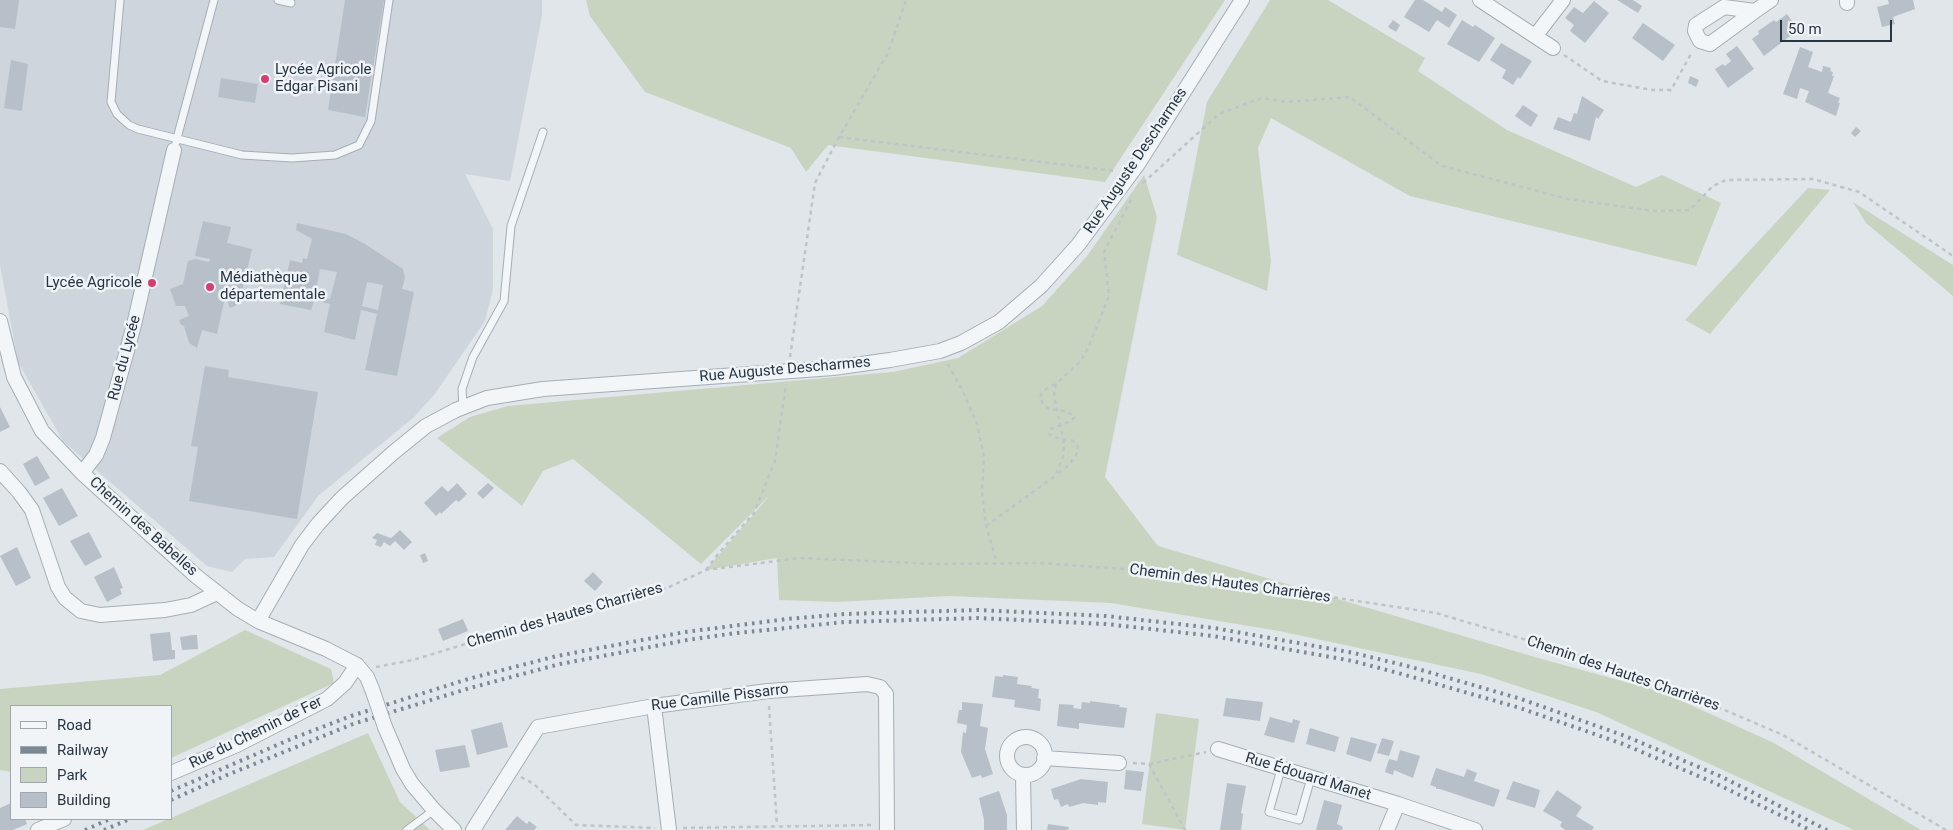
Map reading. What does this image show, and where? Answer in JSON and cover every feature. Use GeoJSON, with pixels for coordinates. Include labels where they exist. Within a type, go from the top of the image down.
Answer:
{"type":"FeatureCollection","features":[{"type":"Feature","properties":{"kind":"street","name":"Rue Auguste Descharmes"},"geometry":{"type":"LineString","coordinates":[[258,621],[302,545],[342,498],[426,426],[464,407],[487,398],[543,389],[833,368],[940,351],[961,343],[999,322],[1041,286],[1078,245],[1131,173],[1242,0]]}},
{"type":"Feature","properties":{"kind":"street"},"geometry":{"type":"LineString","coordinates":[[1480,0],[1536,35],[1553,48]]}},
{"type":"Feature","properties":{"kind":"street"},"geometry":{"type":"LineString","coordinates":[[1536,35],[1563,0]]}},
{"type":"Feature","properties":{"kind":"street"},"geometry":{"type":"LineString","coordinates":[[1755,12],[1724,7],[1696,25],[1695,31],[1700,40],[1710,44],[1755,12],[1771,0]]}},
{"type":"Feature","properties":{"kind":"street","name":"Rue du Lycée"},"geometry":{"type":"LineString","coordinates":[[82,472],[96,455],[103,438],[134,325],[176,144]]}},
{"type":"Feature","properties":{"kind":"street","name":"Chemin des Babelles"},"geometry":{"type":"LineString","coordinates":[[0,322],[14,377],[42,431],[82,472],[136,523],[217,593],[258,621],[326,649],[360,667]]}},
{"type":"Feature","properties":{"kind":"street"},"geometry":{"type":"LineString","coordinates":[[0,471],[32,510],[58,587],[65,598],[81,611],[100,615],[165,610],[191,605],[217,593]]}},
{"type":"Feature","properties":{"kind":"street"},"geometry":{"type":"LineString","coordinates":[[360,667],[372,689],[392,745],[412,784],[454,830]]}},
{"type":"Feature","properties":{"kind":"street","name":"Rue du Chemin de Fer"},"geometry":{"type":"LineString","coordinates":[[172,774],[237,745],[327,699],[360,667]]}},
{"type":"Feature","properties":{"kind":"street","name":"Rue Camille Pissarro"},"geometry":{"type":"LineString","coordinates":[[473,830],[538,727],[654,706],[768,691],[867,684],[880,687],[886,694],[887,827]]}},
{"type":"Feature","properties":{"kind":"street"},"geometry":{"type":"LineString","coordinates":[[654,706],[669,829]]}},
{"type":"Feature","properties":{"kind":"street"},"geometry":{"type":"LineString","coordinates":[[1031,738],[1041,746],[1044,758],[1040,768],[1035,772],[1023,775],[1012,769],[1007,752],[1014,742],[1019,739],[1031,738]]}},
{"type":"Feature","properties":{"kind":"street","name":"Rue Édouard Manet"},"geometry":{"type":"LineString","coordinates":[[1218,749],[1398,804],[1475,830]]}},
{"type":"Feature","properties":{"kind":"street"},"geometry":{"type":"LineString","coordinates":[[1044,758],[1119,762]]}},
{"type":"Feature","properties":{"kind":"street"},"geometry":{"type":"LineString","coordinates":[[1023,775],[1024,830]]}},
{"type":"Feature","properties":{"kind":"street"},"geometry":{"type":"LineString","coordinates":[[1387,830],[1398,804]]}},
{"type":"Feature","properties":{"kind":"street"},"geometry":{"type":"LineString","coordinates":[[38,830],[62,820]]}},
{"type":"Feature","properties":{"kind":"lane"},"geometry":{"type":"LineString","coordinates":[[120,0],[111,102],[117,114],[129,125],[176,144],[242,155],[292,158],[335,155],[359,145],[371,121],[389,0]]}},
{"type":"Feature","properties":{"kind":"lane"},"geometry":{"type":"LineString","coordinates":[[176,144],[214,0]]}},
{"type":"Feature","properties":{"kind":"lane"},"geometry":{"type":"LineString","coordinates":[[278,0],[291,2]]}},
{"type":"Feature","properties":{"kind":"lane"},"geometry":{"type":"LineString","coordinates":[[464,407],[462,389],[473,357],[504,301],[511,226],[543,132]]}},
{"type":"Feature","properties":{"kind":"lane"},"geometry":{"type":"LineString","coordinates":[[1281,769],[1269,812],[1299,820],[1311,778]]}},
{"type":"Feature","properties":{"kind":"lane"},"geometry":{"type":"LineString","coordinates":[[407,830],[434,810]]}},
{"type":"Feature","properties":{"kind":"path"},"geometry":{"type":"LineString","coordinates":[[906,0],[888,53],[839,137],[1131,173]]}},
{"type":"Feature","properties":{"kind":"path"},"geometry":{"type":"LineString","coordinates":[[1553,48],[1602,81],[1652,90],[1670,90],[1700,40]]}},
{"type":"Feature","properties":{"kind":"path"},"geometry":{"type":"LineString","coordinates":[[1137,188],[1219,114],[1262,98],[1288,102],[1350,97],[1442,166],[1568,198],[1654,211],[1690,210],[1713,186],[1726,180],[1813,179],[1859,192],[1953,256]]}},
{"type":"Feature","properties":{"kind":"path"},"geometry":{"type":"LineString","coordinates":[[986,526],[1069,466],[1076,455],[1078,447],[1073,441],[1053,437],[1048,434],[1050,429],[1061,426],[1074,417],[1066,411],[1049,409],[1043,404],[1040,397],[1042,391],[1056,384],[1081,361],[1089,346],[1109,296],[1104,252],[1133,196]]}},
{"type":"Feature","properties":{"kind":"path"},"geometry":{"type":"LineString","coordinates":[[940,351],[964,394],[976,424],[984,456],[982,492],[986,526],[997,563]]}},
{"type":"Feature","properties":{"kind":"path"},"geometry":{"type":"LineString","coordinates":[[1055,476],[1063,457],[1063,439],[1059,411],[1054,396],[1056,384]]}},
{"type":"Feature","properties":{"kind":"path","name":"Chemin des Hautes Charrières"},"geometry":{"type":"LineString","coordinates":[[360,667],[414,660],[505,632],[656,593],[706,570],[801,558],[936,564],[1040,563],[1167,572],[1436,613],[1577,655],[1687,694],[1784,735],[1946,830]]}},
{"type":"Feature","properties":{"kind":"path"},"geometry":{"type":"LineString","coordinates":[[768,691],[777,826]]}},
{"type":"Feature","properties":{"kind":"path"},"geometry":{"type":"LineString","coordinates":[[1185,830],[1149,764],[1218,749]]}},
{"type":"Feature","properties":{"kind":"path"},"geometry":{"type":"LineString","coordinates":[[511,772],[534,784],[576,825],[669,829],[777,826],[887,827]]}},
{"type":"Feature","properties":{"kind":"shaded area"},"geometry":{"type":"Polygon","coordinates":[[[0,0],[542,0],[542,16],[510,181],[465,174],[493,229],[493,289],[485,321],[434,395],[413,418],[318,496],[274,557],[245,559],[232,572],[207,566],[63,441],[18,362],[0,265],[0,0]]]}},
{"type":"Feature","properties":{"kind":"green space"},"geometry":{"type":"Polygon","coordinates":[[[586,0],[1225,0],[1105,182],[828,145],[806,172],[791,148],[645,92],[590,16],[586,0]]]}},
{"type":"Feature","properties":{"kind":"green space"},"geometry":{"type":"Polygon","coordinates":[[[1270,0],[1328,0],[1425,58],[1418,71],[1507,130],[1636,187],[1662,175],[1721,203],[1696,266],[1410,196],[1271,118],[1258,148],[1271,261],[1267,291],[1177,255],[1207,102],[1270,0]]]}},
{"type":"Feature","properties":{"kind":"green space"},"geometry":{"type":"Polygon","coordinates":[[[1144,175],[1157,217],[1105,477],[1158,546],[1538,658],[1662,692],[1774,743],[1921,830],[1854,830],[1596,712],[1481,674],[1279,631],[1111,603],[949,596],[837,602],[779,600],[777,558],[706,570],[770,495],[701,564],[573,459],[543,471],[522,506],[437,438],[470,417],[508,406],[893,372],[958,358],[1042,306],[1087,256],[1144,175]]]}},
{"type":"Feature","properties":{"kind":"green space"},"geometry":{"type":"Polygon","coordinates":[[[1808,188],[1830,190],[1710,334],[1685,320],[1808,188]]]}},
{"type":"Feature","properties":{"kind":"green space"},"geometry":{"type":"Polygon","coordinates":[[[1853,202],[1953,265],[1953,296],[1866,223],[1853,202]]]}},
{"type":"Feature","properties":{"kind":"green space"},"geometry":{"type":"Polygon","coordinates":[[[245,630],[331,669],[334,683],[172,758],[172,705],[10,705],[10,772],[0,770],[0,689],[160,675],[245,630]]]}},
{"type":"Feature","properties":{"kind":"green space"},"geometry":{"type":"Polygon","coordinates":[[[1156,713],[1199,719],[1185,830],[1142,824],[1156,713]]]}},
{"type":"Feature","properties":{"kind":"green space"},"geometry":{"type":"Polygon","coordinates":[[[368,733],[400,802],[430,830],[143,830],[166,820],[172,820],[172,817],[368,733]]]}},
{"type":"Feature","properties":{"kind":"building"},"geometry":{"type":"Polygon","coordinates":[[[0,0],[19,0],[15,29],[0,27],[0,0]]]}},
{"type":"Feature","properties":{"kind":"building"},"geometry":{"type":"Polygon","coordinates":[[[345,0],[384,0],[365,117],[328,110],[345,0]]]}},
{"type":"Feature","properties":{"kind":"building"},"geometry":{"type":"Polygon","coordinates":[[[1415,0],[1423,0],[1442,12],[1445,7],[1457,15],[1449,28],[1437,20],[1429,32],[1404,17],[1415,0]]]}},
{"type":"Feature","properties":{"kind":"building"},"geometry":{"type":"Polygon","coordinates":[[[1617,0],[1633,0],[1642,6],[1638,13],[1617,0]]]}},
{"type":"Feature","properties":{"kind":"building"},"geometry":{"type":"Polygon","coordinates":[[[1888,0],[1913,0],[1915,9],[1893,17],[1895,24],[1882,27],[1877,7],[1889,4],[1888,0]]]}},
{"type":"Feature","properties":{"kind":"building"},"geometry":{"type":"Polygon","coordinates":[[[1594,1],[1609,13],[1585,43],[1570,31],[1574,25],[1565,18],[1574,7],[1583,13],[1594,1]]]}},
{"type":"Feature","properties":{"kind":"building"},"geometry":{"type":"Polygon","coordinates":[[[1787,14],[1798,30],[1764,56],[1752,39],[1759,34],[1758,31],[1787,14]]]}},
{"type":"Feature","properties":{"kind":"building"},"geometry":{"type":"Polygon","coordinates":[[[1393,20],[1400,25],[1396,32],[1388,27],[1393,20]]]}},
{"type":"Feature","properties":{"kind":"building"},"geometry":{"type":"Polygon","coordinates":[[[1462,20],[1473,27],[1475,25],[1495,38],[1479,62],[1447,44],[1462,20]]]}},
{"type":"Feature","properties":{"kind":"building"},"geometry":{"type":"Polygon","coordinates":[[[1643,23],[1675,45],[1663,61],[1632,38],[1643,23]]]}},
{"type":"Feature","properties":{"kind":"building"},"geometry":{"type":"Polygon","coordinates":[[[1501,43],[1532,61],[1520,79],[1518,77],[1513,85],[1502,78],[1506,70],[1490,60],[1501,43]]]}},
{"type":"Feature","properties":{"kind":"building"},"geometry":{"type":"Polygon","coordinates":[[[1737,46],[1754,69],[1728,88],[1715,69],[1723,64],[1725,66],[1731,61],[1726,54],[1737,46]]]}},
{"type":"Feature","properties":{"kind":"building"},"geometry":{"type":"Polygon","coordinates":[[[1800,47],[1813,52],[1808,67],[1822,72],[1823,66],[1831,68],[1830,71],[1833,72],[1832,76],[1834,76],[1828,93],[1840,98],[1836,116],[1805,102],[1809,91],[1800,88],[1797,99],[1783,94],[1800,47]]]}},
{"type":"Feature","properties":{"kind":"building"},"geometry":{"type":"Polygon","coordinates":[[[11,60],[28,64],[22,111],[4,108],[11,60]]]}},
{"type":"Feature","properties":{"kind":"building"},"geometry":{"type":"Polygon","coordinates":[[[1690,76],[1699,80],[1696,87],[1688,83],[1690,76]]]}},
{"type":"Feature","properties":{"kind":"building"},"geometry":{"type":"Polygon","coordinates":[[[221,78],[258,84],[255,103],[218,97],[221,78]]]}},
{"type":"Feature","properties":{"kind":"building"},"geometry":{"type":"Polygon","coordinates":[[[1582,96],[1604,110],[1598,119],[1596,117],[1590,141],[1553,129],[1558,117],[1571,122],[1574,113],[1577,114],[1582,96]]]}},
{"type":"Feature","properties":{"kind":"building"},"geometry":{"type":"Polygon","coordinates":[[[1523,105],[1538,115],[1531,127],[1515,116],[1523,105]]]}},
{"type":"Feature","properties":{"kind":"building"},"geometry":{"type":"Polygon","coordinates":[[[1856,127],[1861,131],[1855,137],[1851,133],[1856,127]]]}},
{"type":"Feature","properties":{"kind":"building","name":"Médiathèque départementale"},"geometry":{"type":"Polygon","coordinates":[[[203,221],[231,227],[227,243],[252,249],[239,304],[230,308],[227,300],[224,302],[217,334],[202,330],[197,348],[189,343],[184,326],[181,325],[179,320],[189,316],[185,306],[176,306],[170,289],[183,284],[188,261],[195,259],[209,262],[210,259],[195,256],[203,221]]]}},
{"type":"Feature","properties":{"kind":"building"},"geometry":{"type":"Polygon","coordinates":[[[297,223],[346,234],[403,269],[405,278],[402,289],[414,292],[397,376],[365,370],[377,314],[361,310],[355,340],[324,332],[330,304],[314,300],[311,310],[280,304],[290,260],[302,263],[303,258],[307,259],[312,239],[296,230],[297,223]],[[320,269],[315,296],[330,299],[337,272],[320,269]],[[367,282],[362,306],[378,310],[383,285],[367,282]]]}},
{"type":"Feature","properties":{"kind":"building"},"geometry":{"type":"Polygon","coordinates":[[[205,366],[229,370],[228,377],[318,392],[297,519],[189,501],[198,447],[191,446],[205,366]]]}},
{"type":"Feature","properties":{"kind":"building"},"geometry":{"type":"Polygon","coordinates":[[[0,407],[10,427],[0,432],[0,407]]]}},
{"type":"Feature","properties":{"kind":"building"},"geometry":{"type":"Polygon","coordinates":[[[37,456],[50,478],[35,486],[23,464],[37,456]]]}},
{"type":"Feature","properties":{"kind":"building"},"geometry":{"type":"Polygon","coordinates":[[[457,483],[467,494],[459,502],[456,500],[441,514],[440,512],[436,516],[424,503],[442,486],[448,492],[457,483]]]}},
{"type":"Feature","properties":{"kind":"building"},"geometry":{"type":"Polygon","coordinates":[[[488,483],[494,488],[483,499],[477,493],[488,483]]]}},
{"type":"Feature","properties":{"kind":"building"},"geometry":{"type":"Polygon","coordinates":[[[62,488],[78,516],[59,526],[43,498],[62,488]]]}},
{"type":"Feature","properties":{"kind":"building"},"geometry":{"type":"Polygon","coordinates":[[[400,530],[412,542],[404,550],[395,541],[390,546],[384,542],[381,547],[375,545],[377,540],[372,538],[377,533],[391,538],[400,530]]]}},
{"type":"Feature","properties":{"kind":"building"},"geometry":{"type":"Polygon","coordinates":[[[89,532],[102,557],[85,566],[70,541],[89,532]]]}},
{"type":"Feature","properties":{"kind":"building"},"geometry":{"type":"Polygon","coordinates":[[[17,547],[31,578],[16,586],[0,556],[17,547]]]}},
{"type":"Feature","properties":{"kind":"building"},"geometry":{"type":"Polygon","coordinates":[[[425,553],[428,561],[423,563],[420,555],[425,553]]]}},
{"type":"Feature","properties":{"kind":"building"},"geometry":{"type":"Polygon","coordinates":[[[114,567],[123,588],[120,589],[122,594],[107,602],[94,577],[114,567]]]}},
{"type":"Feature","properties":{"kind":"building"},"geometry":{"type":"Polygon","coordinates":[[[593,572],[603,582],[595,591],[584,581],[593,572]]]}},
{"type":"Feature","properties":{"kind":"building"},"geometry":{"type":"Polygon","coordinates":[[[463,619],[468,631],[443,641],[438,629],[463,619]]]}},
{"type":"Feature","properties":{"kind":"building"},"geometry":{"type":"Polygon","coordinates":[[[170,632],[172,650],[175,650],[175,659],[153,661],[150,634],[170,632]]]}},
{"type":"Feature","properties":{"kind":"building"},"geometry":{"type":"Polygon","coordinates":[[[197,635],[198,649],[182,650],[180,637],[197,635]]]}},
{"type":"Feature","properties":{"kind":"building"},"geometry":{"type":"Polygon","coordinates":[[[1003,675],[1018,677],[1017,684],[1039,689],[1038,698],[1041,699],[1040,711],[1014,707],[1015,700],[992,697],[995,676],[1003,677],[1003,675]]]}},
{"type":"Feature","properties":{"kind":"building"},"geometry":{"type":"Polygon","coordinates":[[[1226,698],[1263,702],[1260,721],[1223,716],[1226,698]]]}},
{"type":"Feature","properties":{"kind":"building"},"geometry":{"type":"Polygon","coordinates":[[[1090,701],[1120,705],[1119,707],[1127,708],[1124,728],[1079,723],[1079,729],[1057,726],[1059,704],[1074,705],[1073,708],[1081,709],[1082,702],[1090,703],[1090,701]]]}},
{"type":"Feature","properties":{"kind":"building"},"geometry":{"type":"Polygon","coordinates":[[[962,702],[983,704],[980,726],[988,728],[985,749],[993,774],[982,778],[981,775],[972,778],[961,752],[963,732],[966,733],[967,725],[957,723],[959,710],[962,710],[962,702]]]}},
{"type":"Feature","properties":{"kind":"building"},"geometry":{"type":"Polygon","coordinates":[[[1270,717],[1292,723],[1293,719],[1300,721],[1294,743],[1264,735],[1270,717]]]}},
{"type":"Feature","properties":{"kind":"building"},"geometry":{"type":"Polygon","coordinates":[[[502,722],[508,747],[477,755],[471,730],[502,722]]]}},
{"type":"Feature","properties":{"kind":"building"},"geometry":{"type":"Polygon","coordinates":[[[1310,728],[1339,737],[1335,752],[1306,744],[1310,728]]]}},
{"type":"Feature","properties":{"kind":"building"},"geometry":{"type":"Polygon","coordinates":[[[1351,737],[1377,744],[1371,762],[1346,754],[1351,737]]]}},
{"type":"Feature","properties":{"kind":"building"},"geometry":{"type":"Polygon","coordinates":[[[1382,738],[1394,741],[1389,756],[1377,753],[1382,738]]]}},
{"type":"Feature","properties":{"kind":"building"},"geometry":{"type":"Polygon","coordinates":[[[465,745],[470,767],[440,772],[435,750],[465,745]]]}},
{"type":"Feature","properties":{"kind":"building"},"geometry":{"type":"Polygon","coordinates":[[[1400,750],[1420,756],[1413,778],[1394,770],[1393,775],[1385,772],[1389,759],[1397,761],[1400,750]]]}},
{"type":"Feature","properties":{"kind":"building"},"geometry":{"type":"Polygon","coordinates":[[[1436,768],[1464,777],[1467,769],[1477,773],[1474,781],[1500,790],[1494,807],[1436,789],[1436,787],[1430,785],[1436,768]]]}},
{"type":"Feature","properties":{"kind":"building"},"geometry":{"type":"Polygon","coordinates":[[[1126,770],[1144,772],[1141,791],[1124,789],[1126,770]]]}},
{"type":"Feature","properties":{"kind":"building"},"geometry":{"type":"Polygon","coordinates":[[[1081,779],[1108,782],[1106,803],[1098,802],[1098,805],[1083,803],[1069,807],[1068,804],[1061,807],[1058,799],[1054,800],[1051,789],[1081,779]]]}},
{"type":"Feature","properties":{"kind":"building"},"geometry":{"type":"Polygon","coordinates":[[[1513,781],[1540,790],[1535,808],[1506,799],[1513,781]]]}},
{"type":"Feature","properties":{"kind":"building"},"geometry":{"type":"Polygon","coordinates":[[[1227,783],[1246,786],[1241,813],[1243,814],[1241,830],[1220,830],[1227,783]]]}},
{"type":"Feature","properties":{"kind":"building"},"geometry":{"type":"Polygon","coordinates":[[[1557,790],[1582,807],[1576,816],[1594,827],[1592,830],[1565,830],[1560,826],[1562,822],[1543,811],[1557,790]]]}},
{"type":"Feature","properties":{"kind":"building"},"geometry":{"type":"Polygon","coordinates":[[[999,791],[1007,815],[1007,830],[984,830],[984,820],[979,798],[999,791]]]}},
{"type":"Feature","properties":{"kind":"building"},"geometry":{"type":"Polygon","coordinates":[[[1324,800],[1342,805],[1337,824],[1343,827],[1342,830],[1316,830],[1324,800]]]}},
{"type":"Feature","properties":{"kind":"building"},"geometry":{"type":"Polygon","coordinates":[[[10,803],[10,820],[25,820],[27,824],[13,830],[0,830],[0,808],[10,803]]]}},
{"type":"Feature","properties":{"kind":"building"},"geometry":{"type":"Polygon","coordinates":[[[517,816],[527,824],[529,821],[537,827],[534,830],[505,830],[517,816]]]}},
{"type":"Feature","properties":{"kind":"building"},"geometry":{"type":"Polygon","coordinates":[[[1048,824],[1069,827],[1068,830],[1047,830],[1048,824]]]}},
{"type":"Feature","properties":{"kind":"railway"},"geometry":{"type":"LineString","coordinates":[[172,791],[291,739],[351,716],[468,679],[557,656],[685,632],[787,619],[845,614],[977,610],[1106,616],[1214,628],[1354,653],[1411,667],[1521,699],[1625,736],[1720,776],[1827,830]]}},
{"type":"Feature","properties":{"kind":"railway"},"geometry":{"type":"LineString","coordinates":[[172,800],[353,724],[470,688],[560,664],[687,640],[736,633],[845,622],[977,618],[1106,624],[1213,636],[1353,661],[1520,708],[1623,744],[1717,784],[1810,830]]}},
{"type":"Feature","properties":{"kind":"railway"},"geometry":{"type":"LineString","coordinates":[[85,830],[108,820]]}},
{"type":"Feature","properties":{"kind":"railway"},"geometry":{"type":"LineString","coordinates":[[104,830],[128,820]]}},
{"type":"Feature","properties":{"kind":"place","name":"Lycée Agricole Edgar Pisani"},"geometry":{"type":"Point","coordinates":[265,79]}},
{"type":"Feature","properties":{"kind":"place","name":"Lycée Agricole"},"geometry":{"type":"Point","coordinates":[152,283]}},
{"type":"Feature","properties":{"kind":"place","name":"Médiathèque départementale"},"geometry":{"type":"Point","coordinates":[210,287]}}]}
